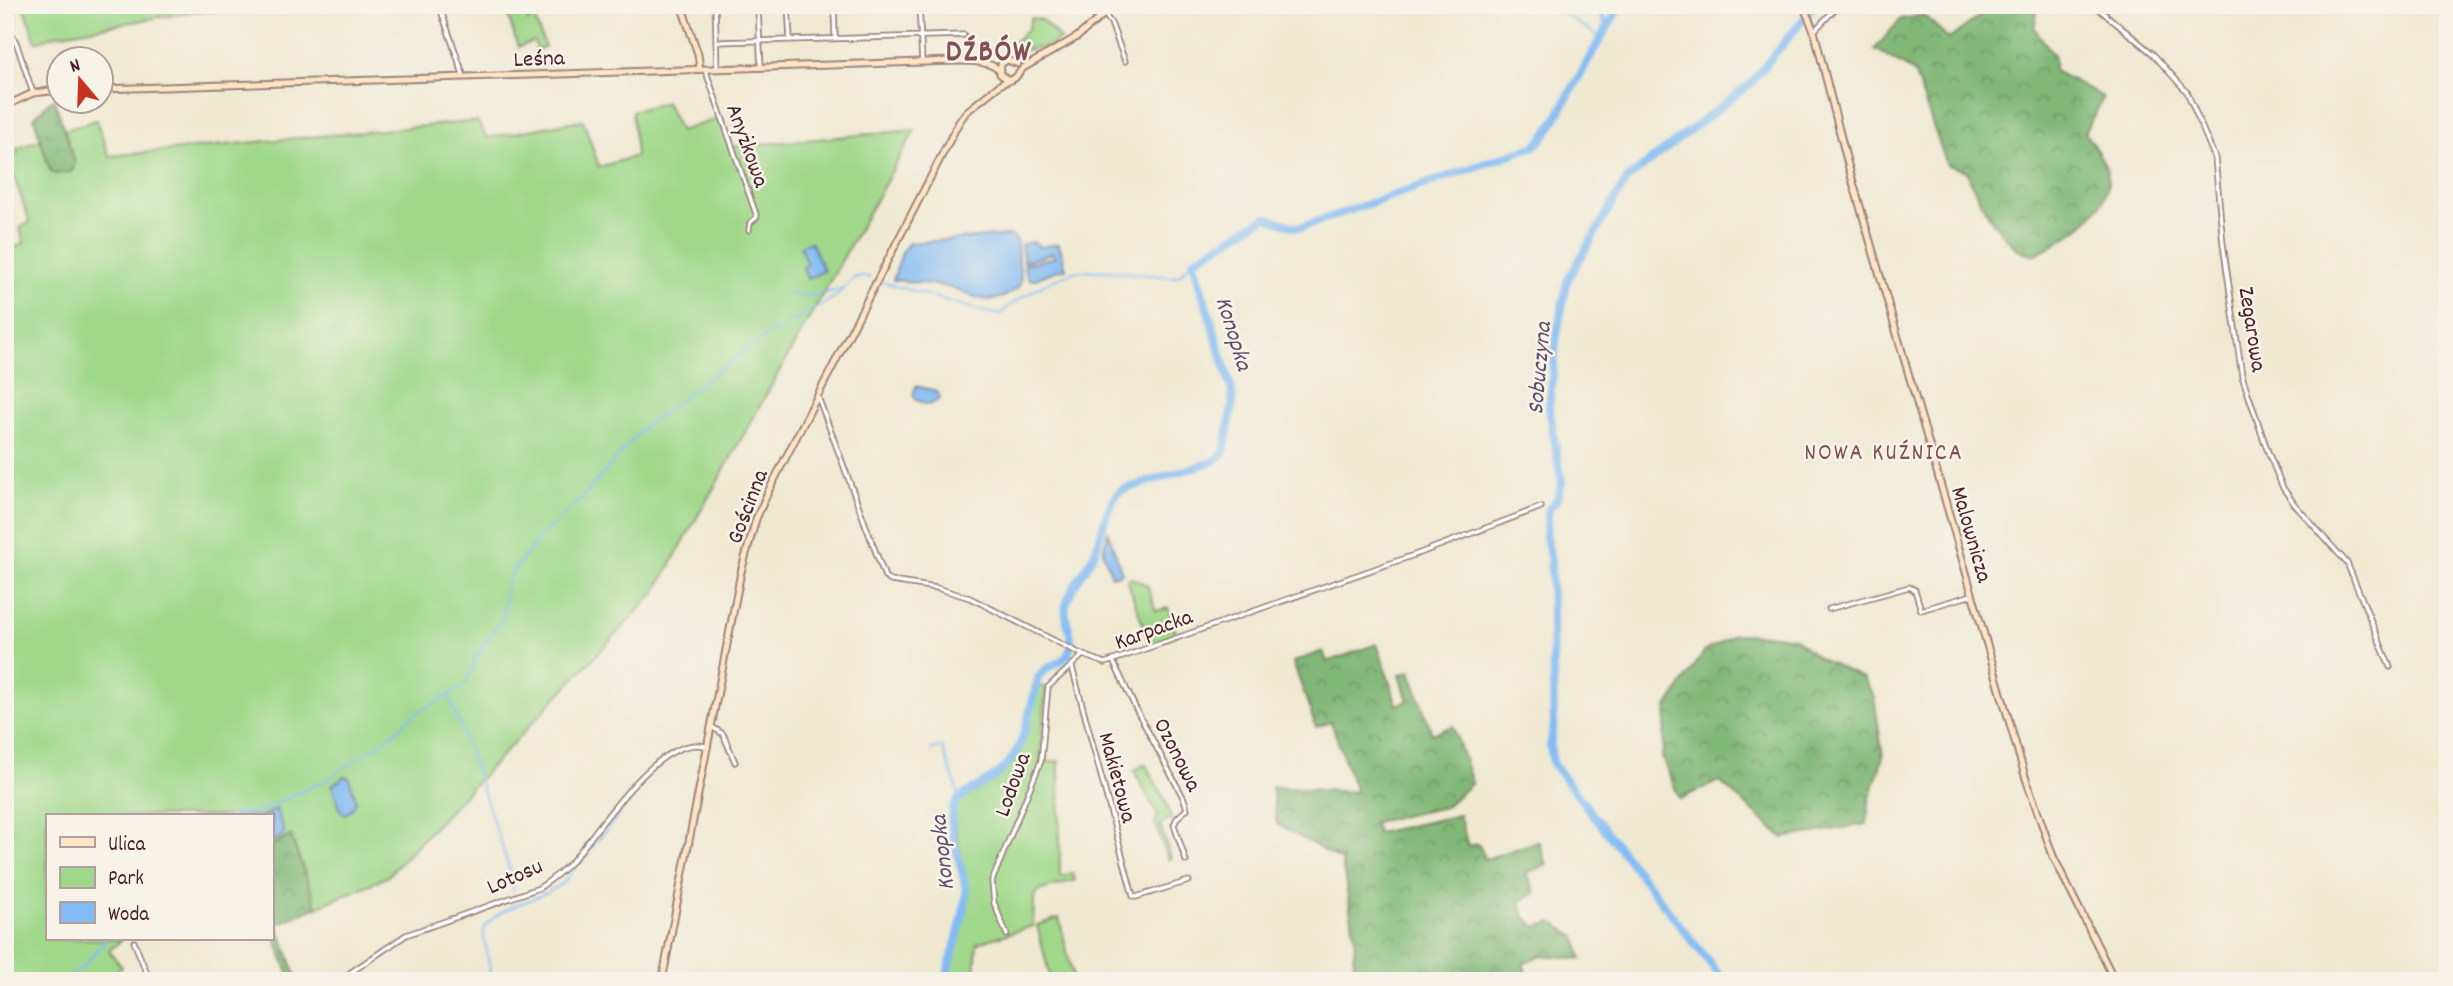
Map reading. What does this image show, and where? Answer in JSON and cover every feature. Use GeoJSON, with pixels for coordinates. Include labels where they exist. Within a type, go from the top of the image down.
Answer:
{"type":"FeatureCollection","features":[{"type":"Feature","properties":{"kind":"street"},"geometry":{"type":"LineString","coordinates":[[439,5],[464,77]]}},
{"type":"Feature","properties":{"kind":"street"},"geometry":{"type":"LineString","coordinates":[[681,5],[702,69]]}},
{"type":"Feature","properties":{"kind":"street"},"geometry":{"type":"LineString","coordinates":[[715,5],[717,69]]}},
{"type":"Feature","properties":{"kind":"street"},"geometry":{"type":"LineString","coordinates":[[788,5],[790,39]]}},
{"type":"Feature","properties":{"kind":"street"},"geometry":{"type":"LineString","coordinates":[[834,5],[835,38]]}},
{"type":"Feature","properties":{"kind":"street"},"geometry":{"type":"LineString","coordinates":[[919,5],[922,62]]}},
{"type":"Feature","properties":{"kind":"street"},"geometry":{"type":"LineString","coordinates":[[1020,72],[1018,64],[1012,60],[1003,62],[1000,73],[1008,80],[1016,78],[1036,60],[1077,37],[1115,5]]}},
{"type":"Feature","properties":{"kind":"street"},"geometry":{"type":"LineString","coordinates":[[1814,31],[1839,5]]}},
{"type":"Feature","properties":{"kind":"street","name":"Zegarowa"},"geometry":{"type":"LineString","coordinates":[[2094,5],[2169,70],[2187,92],[2200,121],[2216,158],[2223,244],[2242,376],[2268,452],[2283,488],[2295,505],[2347,563],[2390,667]]}},
{"type":"Feature","properties":{"kind":"street","name":"Malownicza"},"geometry":{"type":"LineString","coordinates":[[1804,8],[1814,31],[1847,165],[2037,814],[2053,856],[2115,981]]}},
{"type":"Feature","properties":{"kind":"street"},"geometry":{"type":"LineString","coordinates":[[758,10],[761,68]]}},
{"type":"Feature","properties":{"kind":"street"},"geometry":{"type":"LineString","coordinates":[[1105,15],[1111,23],[1125,61]]}},
{"type":"Feature","properties":{"kind":"street"},"geometry":{"type":"LineString","coordinates":[[716,41],[964,35]]}},
{"type":"Feature","properties":{"kind":"street"},"geometry":{"type":"LineString","coordinates":[[5,38],[12,36],[16,42],[33,93]]}},
{"type":"Feature","properties":{"kind":"street"},"geometry":{"type":"LineString","coordinates":[[1018,64],[1036,60]]}},
{"type":"Feature","properties":{"kind":"street","name":"Leśna"},"geometry":{"type":"LineString","coordinates":[[116,89],[922,62],[1003,62]]}},
{"type":"Feature","properties":{"kind":"street","name":"Leśna"},"geometry":{"type":"LineString","coordinates":[[978,62],[993,65],[1000,73]]}},
{"type":"Feature","properties":{"kind":"street","name":"Anyżkowa"},"geometry":{"type":"LineString","coordinates":[[702,69],[757,217],[750,223],[749,230]]}},
{"type":"Feature","properties":{"kind":"street","name":"Gościnna"},"geometry":{"type":"LineString","coordinates":[[989,93],[1000,73]]}},
{"type":"Feature","properties":{"kind":"street","name":"Gościnna"},"geometry":{"type":"LineString","coordinates":[[662,981],[748,546],[768,492],[953,131],[966,112],[1008,80]]}},
{"type":"Feature","properties":{"kind":"street"},"geometry":{"type":"LineString","coordinates":[[5,106],[33,93],[46,92]]}},
{"type":"Feature","properties":{"kind":"street","name":"Karpacka"},"geometry":{"type":"LineString","coordinates":[[817,395],[886,577],[891,581],[937,588],[970,598],[1083,655],[1105,663],[1408,558],[1541,506]]}},
{"type":"Feature","properties":{"kind":"street"},"geometry":{"type":"LineString","coordinates":[[1829,609],[1909,587],[1915,590],[1921,610],[1972,594]]}},
{"type":"Feature","properties":{"kind":"street","name":"Lodowa"},"geometry":{"type":"LineString","coordinates":[[1007,935],[994,903],[992,881],[1041,761],[1048,687],[1083,655]]}},
{"type":"Feature","properties":{"kind":"street","name":"Ozonowa"},"geometry":{"type":"LineString","coordinates":[[1113,661],[1184,799],[1187,809],[1174,825],[1186,862]]}},
{"type":"Feature","properties":{"kind":"street","name":"Makietowa"},"geometry":{"type":"LineString","coordinates":[[1072,666],[1133,896],[1189,881]]}},
{"type":"Feature","properties":{"kind":"street"},"geometry":{"type":"LineString","coordinates":[[711,727],[723,734],[735,762]]}},
{"type":"Feature","properties":{"kind":"street","name":"Lotosu"},"geometry":{"type":"LineString","coordinates":[[338,981],[406,935],[539,888],[555,878],[572,862],[600,825],[650,769],[679,747],[694,744],[708,747]]}},
{"type":"Feature","properties":{"kind":"street"},"geometry":{"type":"LineString","coordinates":[[134,942],[150,981]]}},
{"type":"Feature","properties":{"kind":"green space"},"geometry":{"type":"Polygon","coordinates":[[[23,5],[312,5],[293,12],[196,11],[56,35],[36,42],[23,5]]]}},
{"type":"Feature","properties":{"kind":"green space"},"geometry":{"type":"Polygon","coordinates":[[[505,5],[522,5],[528,21],[528,12],[532,11],[545,47],[537,50],[534,41],[518,47],[505,5]]]}},
{"type":"Feature","properties":{"kind":"green space"},"geometry":{"type":"Polygon","coordinates":[[[1994,5],[2030,5],[2037,12],[2034,28],[2054,55],[2054,71],[2103,98],[2085,133],[2107,170],[2105,196],[2081,227],[2036,255],[2017,249],[2000,231],[1980,201],[1967,171],[1947,165],[1914,72],[1875,49],[1901,19],[1924,15],[1949,39],[1994,5]]]}},
{"type":"Feature","properties":{"kind":"green space"},"geometry":{"type":"Polygon","coordinates":[[[1031,18],[1042,20],[1060,39],[1048,47],[1013,51],[1014,42],[1028,29],[1031,18]]]}},
{"type":"Feature","properties":{"kind":"green space"},"geometry":{"type":"Polygon","coordinates":[[[666,102],[680,131],[720,118],[730,147],[915,130],[654,594],[387,877],[317,907],[291,836],[273,845],[273,839],[284,831],[276,810],[267,814],[46,814],[46,940],[121,940],[109,951],[122,967],[105,981],[5,981],[5,245],[8,251],[24,243],[20,228],[30,222],[8,160],[18,154],[16,149],[40,140],[50,170],[73,159],[65,130],[96,120],[109,156],[477,121],[487,138],[583,120],[599,167],[636,156],[632,111],[666,102]]]}},
{"type":"Feature","properties":{"kind":"green space"},"geometry":{"type":"Polygon","coordinates":[[[46,105],[46,116],[60,116],[74,159],[71,172],[54,174],[50,170],[34,118],[46,105]]]}},
{"type":"Feature","properties":{"kind":"green space"},"geometry":{"type":"Polygon","coordinates":[[[1131,578],[1147,585],[1156,611],[1168,608],[1177,635],[1150,645],[1127,579],[1131,578]]]}},
{"type":"Feature","properties":{"kind":"green space"},"geometry":{"type":"Polygon","coordinates":[[[1735,634],[1794,638],[1816,656],[1864,679],[1874,697],[1883,757],[1869,801],[1867,824],[1783,838],[1719,781],[1680,799],[1662,758],[1667,707],[1704,652],[1735,634]]]}},
{"type":"Feature","properties":{"kind":"green space"},"geometry":{"type":"Polygon","coordinates":[[[1377,644],[1397,705],[1408,701],[1400,675],[1410,671],[1432,734],[1453,726],[1472,783],[1445,807],[1374,822],[1377,833],[1459,815],[1468,846],[1478,844],[1486,859],[1539,841],[1547,865],[1527,872],[1535,893],[1520,902],[1523,915],[1536,927],[1552,922],[1576,937],[1582,959],[1542,955],[1523,963],[1528,976],[1542,981],[1353,981],[1355,938],[1342,861],[1277,824],[1272,787],[1356,792],[1331,722],[1316,727],[1293,662],[1323,651],[1327,662],[1377,644]]]}},
{"type":"Feature","properties":{"kind":"green space"},"geometry":{"type":"Polygon","coordinates":[[[1037,687],[1046,687],[1040,763],[1059,761],[1060,877],[1073,873],[1075,880],[1038,891],[1034,897],[1033,926],[977,943],[973,981],[947,981],[969,894],[955,827],[954,809],[958,802],[994,780],[1016,760],[1037,687]]]}},
{"type":"Feature","properties":{"kind":"green space"},"geometry":{"type":"Polygon","coordinates":[[[1145,764],[1166,802],[1171,818],[1160,825],[1171,858],[1168,859],[1155,823],[1158,815],[1134,771],[1145,764]]]}},
{"type":"Feature","properties":{"kind":"green space"},"geometry":{"type":"Polygon","coordinates":[[[291,836],[317,907],[277,924],[298,981],[291,981],[273,932],[273,845],[291,836]]]}},
{"type":"Feature","properties":{"kind":"green space"},"geometry":{"type":"Polygon","coordinates":[[[1059,918],[1074,981],[1051,981],[1037,925],[1059,918]]]}},
{"type":"Feature","properties":{"kind":"water"},"geometry":{"type":"Polygon","coordinates":[[[1010,235],[1016,239],[1021,280],[1016,289],[998,299],[982,299],[943,286],[893,280],[903,250],[909,243],[1010,235]]]}},
{"type":"Feature","properties":{"kind":"water"},"geometry":{"type":"Polygon","coordinates":[[[811,242],[824,271],[807,279],[803,267],[807,265],[800,246],[811,242]]]}},
{"type":"Feature","properties":{"kind":"water"},"geometry":{"type":"Polygon","coordinates":[[[1034,242],[1040,247],[1059,244],[1066,269],[1031,280],[1027,277],[1024,266],[1026,264],[1055,257],[1053,253],[1024,262],[1021,244],[1034,242]]]}},
{"type":"Feature","properties":{"kind":"water"},"geometry":{"type":"Polygon","coordinates":[[[916,386],[936,391],[940,397],[929,405],[916,400],[913,395],[916,386]]]}},
{"type":"Feature","properties":{"kind":"water"},"geometry":{"type":"Polygon","coordinates":[[[1108,532],[1122,573],[1112,576],[1103,552],[1108,532]]]}},
{"type":"Feature","properties":{"kind":"water"},"geometry":{"type":"Polygon","coordinates":[[[345,776],[349,778],[356,801],[352,809],[345,814],[340,810],[332,785],[345,776]]]}},
{"type":"Feature","properties":{"kind":"water"},"geometry":{"type":"Polygon","coordinates":[[[276,809],[284,831],[282,837],[273,841],[273,814],[266,814],[276,809]]]}},
{"type":"Feature","properties":{"kind":"waterway"},"geometry":{"type":"LineString","coordinates":[[1551,5],[1601,38]]}},
{"type":"Feature","properties":{"kind":"waterway"},"geometry":{"type":"LineString","coordinates":[[1598,5],[1607,28]]}},
{"type":"Feature","properties":{"kind":"waterway","name":"Konopka"},"geometry":{"type":"LineString","coordinates":[[945,981],[966,900],[965,882],[952,828],[953,808],[960,798],[994,777],[1009,763],[1022,740],[1039,676],[1068,654],[1071,636],[1066,619],[1066,606],[1073,588],[1089,564],[1116,495],[1122,490],[1212,462],[1224,452],[1233,402],[1232,390],[1193,261],[1266,217],[1302,227],[1535,146],[1554,122],[1621,5]]}},
{"type":"Feature","properties":{"kind":"waterway","name":"Sobuczyna"},"geometry":{"type":"LineString","coordinates":[[1724,981],[1553,764],[1550,746],[1554,724],[1551,561],[1546,535],[1549,508],[1556,501],[1562,483],[1549,408],[1557,334],[1567,281],[1627,179],[1750,84],[1815,5]]}},
{"type":"Feature","properties":{"kind":"waterway"},"geometry":{"type":"LineString","coordinates":[[882,282],[1000,314],[1062,276],[1081,271],[1104,271],[1173,277],[1181,274],[1193,261]]}},
{"type":"Feature","properties":{"kind":"waterway"},"geometry":{"type":"LineString","coordinates":[[254,814],[324,781],[391,736],[413,715],[463,687],[476,657],[503,617],[508,580],[514,569],[543,534],[579,501],[645,426],[755,343],[835,297],[854,278],[870,278]]}},
{"type":"Feature","properties":{"kind":"waterway"},"geometry":{"type":"LineString","coordinates":[[785,291],[787,294],[813,296],[840,289]]}},
{"type":"Feature","properties":{"kind":"waterway"},"geometry":{"type":"LineString","coordinates":[[449,697],[513,879],[513,891]]}},
{"type":"Feature","properties":{"kind":"waterway"},"geometry":{"type":"LineString","coordinates":[[931,750],[942,746],[960,798]]}},
{"type":"Feature","properties":{"kind":"waterway"},"geometry":{"type":"LineString","coordinates":[[487,981],[490,968],[483,933],[485,926],[503,912],[545,894],[564,882],[620,813]]}},
{"type":"Feature","properties":{"kind":"waterway"},"geometry":{"type":"LineString","coordinates":[[234,814],[254,814]]}},
{"type":"Feature","properties":{"kind":"waterway"},"geometry":{"type":"LineString","coordinates":[[61,981],[82,968],[106,940]]}},
{"type":"Feature","properties":{"kind":"district","name":"DŹBÓW"},"geometry":{"type":"Point","coordinates":[989,50]}},
{"type":"Feature","properties":{"kind":"district","name":"NOWA KUŹNICA"},"geometry":{"type":"Point","coordinates":[1884,451]}}]}
